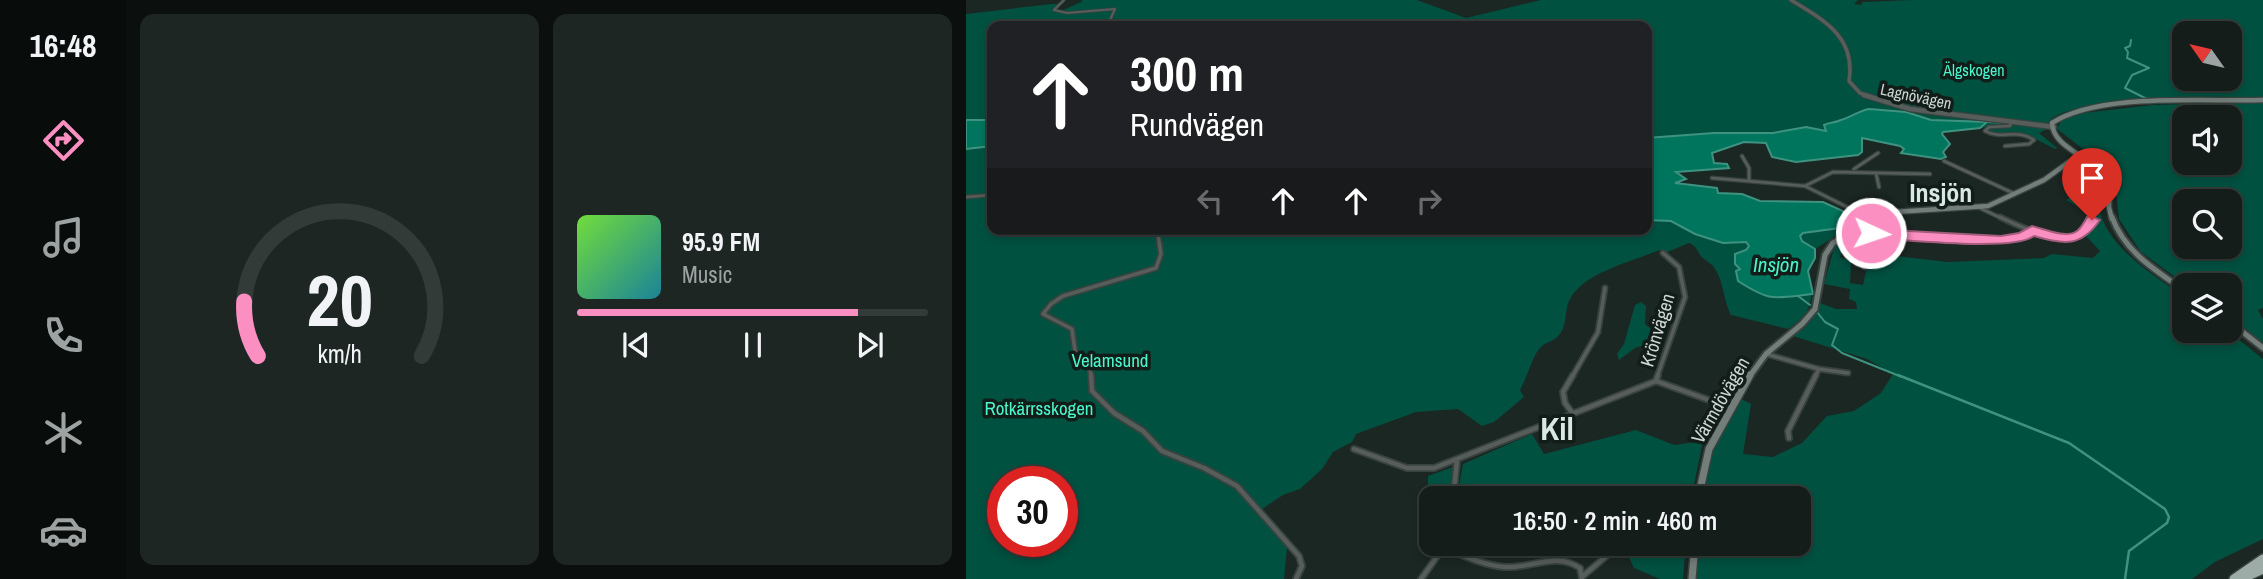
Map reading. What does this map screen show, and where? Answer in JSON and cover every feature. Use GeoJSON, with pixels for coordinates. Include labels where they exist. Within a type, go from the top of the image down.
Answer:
{"type":"FeatureCollection","features":[{"type":"Feature","properties":{"kind":"highway"},"geometry":{"type":"LineString","coordinates":[[2234,579],[2263,559]]}},
{"type":"Feature","properties":{"kind":"highway"},"geometry":{"type":"LineString","coordinates":[[2241,579],[2263,569]]}},
{"type":"Feature","properties":{"kind":"main road"},"geometry":{"type":"LineString","coordinates":[[2172,280],[2130,247],[2116,227],[2109,206],[2109,180],[2088,160],[2059,139],[2052,127],[2061,117],[2072,112],[2136,104],[2263,100]]}},
{"type":"Feature","properties":{"kind":"main road","name":"Värmdövägen"},"geometry":{"type":"LineString","coordinates":[[1701,486],[1709,449],[1731,408],[1766,354],[1802,324],[1815,309],[1825,255],[1830,247],[1886,214],[1907,210],[1980,208],[2044,180],[2066,163],[2088,160]]}},
{"type":"Feature","properties":{"kind":"main road"},"geometry":{"type":"LineString","coordinates":[[2242,331],[2263,348]]}},
{"type":"Feature","properties":{"kind":"main road"},"geometry":{"type":"LineString","coordinates":[[1692,579],[1694,556]]}},
{"type":"Feature","properties":{"kind":"street"},"geometry":{"type":"LineString","coordinates":[[1064,0],[1054,9],[1058,12],[1115,9],[1110,20],[1114,21]]}},
{"type":"Feature","properties":{"kind":"street","name":"Lagnövägen"},"geometry":{"type":"LineString","coordinates":[[1791,0],[1821,19],[1847,48],[1852,59],[1849,81],[1860,94],[1942,115],[2052,127]]}},
{"type":"Feature","properties":{"kind":"street"},"geometry":{"type":"LineString","coordinates":[[2005,146],[2029,144],[2035,140],[2023,133],[1992,135],[1984,131],[2011,123]]}},
{"type":"Feature","properties":{"kind":"street"},"geometry":{"type":"LineString","coordinates":[[1852,170],[1878,153]]}},
{"type":"Feature","properties":{"kind":"street"},"geometry":{"type":"LineString","coordinates":[[1742,156],[1749,168],[1749,181]]}},
{"type":"Feature","properties":{"kind":"street"},"geometry":{"type":"LineString","coordinates":[[1944,161],[2015,194]]}},
{"type":"Feature","properties":{"kind":"street"},"geometry":{"type":"LineString","coordinates":[[2066,163],[2094,175],[2096,192]]}},
{"type":"Feature","properties":{"kind":"street"},"geometry":{"type":"LineString","coordinates":[[1805,186],[1822,176],[1852,170],[1930,174]]}},
{"type":"Feature","properties":{"kind":"street"},"geometry":{"type":"LineString","coordinates":[[1876,173],[1879,187]]}},
{"type":"Feature","properties":{"kind":"street"},"geometry":{"type":"LineString","coordinates":[[1713,178],[1805,186],[1873,220]]}},
{"type":"Feature","properties":{"kind":"street"},"geometry":{"type":"LineString","coordinates":[[966,197],[987,195]]}},
{"type":"Feature","properties":{"kind":"street"},"geometry":{"type":"LineString","coordinates":[[1980,208],[2052,237],[2077,237],[2092,220]]}},
{"type":"Feature","properties":{"kind":"street"},"geometry":{"type":"LineString","coordinates":[[1860,228],[1871,233],[2001,240],[2023,237],[2032,231]]}},
{"type":"Feature","properties":{"kind":"street"},"geometry":{"type":"LineString","coordinates":[[1865,267],[1871,233]]}},
{"type":"Feature","properties":{"kind":"street"},"geometry":{"type":"LineString","coordinates":[[1158,235],[1161,254],[1156,268],[1095,284],[1055,301],[1046,307],[1043,314],[1072,329],[1075,351],[1090,368],[1092,391],[1114,413],[1143,431],[1162,451],[1204,468],[1247,495],[1299,556],[1302,566],[1296,579]]}},
{"type":"Feature","properties":{"kind":"street","name":"Krönvägen"},"geometry":{"type":"LineString","coordinates":[[1656,382],[1685,297],[1679,267],[1663,253]]}},
{"type":"Feature","properties":{"kind":"street"},"geometry":{"type":"LineString","coordinates":[[1573,414],[1565,403],[1563,392],[1598,332],[1605,288]]}},
{"type":"Feature","properties":{"kind":"street"},"geometry":{"type":"LineString","coordinates":[[1766,354],[1819,369],[1848,373]]}},
{"type":"Feature","properties":{"kind":"street"},"geometry":{"type":"LineString","coordinates":[[1789,438],[1788,431],[1819,369]]}},
{"type":"Feature","properties":{"kind":"street"},"geometry":{"type":"LineString","coordinates":[[1354,449],[1407,468],[1425,469],[1457,461],[1656,382],[1731,408]]}},
{"type":"Feature","properties":{"kind":"street"},"geometry":{"type":"LineString","coordinates":[[1454,486],[1457,461]]}},
{"type":"Feature","properties":{"kind":"street"},"geometry":{"type":"LineString","coordinates":[[1421,579],[1438,556]]}},
{"type":"Feature","properties":{"kind":"street"},"geometry":{"type":"LineString","coordinates":[[1464,556],[1476,562],[1510,567],[1566,559],[1576,564],[1583,578],[1608,556]]}},
{"type":"Feature","properties":{"kind":"green space","name":"Velamsund"},"geometry":{"type":"Polygon","coordinates":[[[1080,0],[1417,0],[1466,18],[1541,0],[1858,0],[1854,4],[1861,5],[1862,2],[1912,0],[2263,0],[2263,99],[2155,101],[2072,110],[2054,117],[2044,127],[2047,129],[2039,133],[2057,148],[2055,149],[2024,133],[1994,135],[1986,131],[1990,127],[1980,128],[1981,126],[1941,133],[1948,141],[1947,148],[1860,134],[1794,161],[1773,158],[1770,149],[1772,141],[1739,139],[1667,169],[1665,185],[1707,197],[1851,221],[1840,233],[1815,249],[1815,258],[1808,271],[1810,304],[1803,316],[1788,329],[1731,315],[1717,272],[1691,244],[1665,253],[1661,250],[1654,252],[1608,270],[1585,282],[1577,290],[1568,303],[1562,331],[1535,355],[1520,390],[1524,397],[1494,422],[1482,426],[1458,409],[1416,412],[1356,434],[1352,442],[1333,452],[1322,469],[1300,489],[1283,495],[1262,509],[1291,543],[1287,548],[1284,579],[966,579],[966,14],[1058,4],[1053,9],[1061,11],[1083,1],[1080,0]]]}},
{"type":"Feature","properties":{"kind":"green space"},"geometry":{"type":"Polygon","coordinates":[[[2263,102],[2263,308],[2258,310],[2263,319],[2263,343],[2242,326],[2242,273],[2172,275],[2141,252],[2119,219],[2115,181],[2095,158],[2057,129],[2062,118],[2153,105],[2263,102]]]}},
{"type":"Feature","properties":{"kind":"green space"},"geometry":{"type":"Polygon","coordinates":[[[2082,191],[2098,195],[2100,212],[2116,241],[2142,266],[2172,288],[2172,343],[2242,342],[2263,359],[2263,539],[2215,562],[2192,579],[1696,579],[1699,556],[1811,556],[1811,486],[1706,486],[1713,450],[1741,399],[1751,404],[1743,454],[1773,457],[1802,443],[1827,416],[1854,411],[1881,393],[1893,374],[1867,359],[1793,336],[1812,318],[1820,303],[1836,309],[1857,309],[1856,302],[1849,299],[1850,289],[1824,284],[1835,245],[1844,247],[1840,257],[1851,261],[1850,283],[1863,285],[1870,253],[1948,262],[2044,258],[2052,254],[2093,258],[2100,251],[2085,235],[2089,226],[2096,222],[2092,214],[2066,200],[2082,191]]]}},
{"type":"Feature","properties":{"kind":"green space"},"geometry":{"type":"Polygon","coordinates":[[[1641,302],[1646,306],[1645,324],[1658,335],[1657,341],[1635,348],[1619,360],[1617,354],[1624,344],[1635,305],[1641,302]]]}},
{"type":"Feature","properties":{"kind":"green space"},"geometry":{"type":"Polygon","coordinates":[[[1636,430],[1674,445],[1703,441],[1694,486],[1459,486],[1463,464],[1532,434],[1544,454],[1636,430]]]}},
{"type":"Feature","properties":{"kind":"green space"},"geometry":{"type":"Polygon","coordinates":[[[1453,467],[1451,486],[1428,486],[1428,476],[1453,467]]]}},
{"type":"Feature","properties":{"kind":"green space"},"geometry":{"type":"Polygon","coordinates":[[[1628,556],[1685,556],[1683,579],[1660,579],[1634,568],[1628,556]]]}},
{"type":"Feature","properties":{"kind":"water","name":"Insjön"},"geometry":{"type":"Polygon","coordinates":[[[1869,109],[1906,112],[1931,120],[1987,122],[1980,128],[1943,132],[1950,144],[1943,152],[1946,157],[1941,159],[1901,153],[1904,149],[1900,146],[1862,138],[1862,152],[1858,155],[1796,162],[1772,157],[1766,143],[1744,142],[1712,153],[1714,163],[1727,164],[1729,168],[1676,172],[1686,179],[1675,183],[1717,188],[1718,193],[1742,194],[1760,201],[1823,202],[1845,212],[1851,221],[1847,227],[1803,233],[1800,236],[1802,241],[1815,249],[1815,258],[1808,271],[1813,294],[1774,297],[1759,293],[1738,281],[1736,271],[1740,269],[1735,264],[1735,254],[1746,250],[1749,246],[1746,242],[1723,243],[1695,234],[1671,221],[1652,220],[1652,138],[1714,133],[1773,133],[1806,127],[1826,131],[1824,125],[1869,109]]]}},
{"type":"Feature","properties":{"kind":"water"},"geometry":{"type":"Polygon","coordinates":[[[966,120],[987,120],[987,147],[966,149],[966,120]]]}},
{"type":"Feature","properties":{"kind":"waterway"},"geometry":{"type":"LineString","coordinates":[[2131,40],[2130,46],[2125,48],[2128,52],[2127,58],[2149,68],[2132,75],[2125,88],[2149,100]]}},
{"type":"Feature","properties":{"kind":"waterway"},"geometry":{"type":"LineString","coordinates":[[1987,122],[2007,123]]}},
{"type":"Feature","properties":{"kind":"waterway"},"geometry":{"type":"LineString","coordinates":[[1798,296],[1810,305]]}},
{"type":"Feature","properties":{"kind":"waterway"},"geometry":{"type":"LineString","coordinates":[[1817,312],[1825,322],[1838,329],[1832,345],[1842,353],[1902,377]]}},
{"type":"Feature","properties":{"kind":"waterway"},"geometry":{"type":"LineString","coordinates":[[1898,375],[2069,443],[2165,509],[2169,517],[2167,523],[2129,551],[2125,579]]}},
{"type":"Feature","properties":{"kind":"district","name":"Insjön"},"geometry":{"type":"Point","coordinates":[1941,192]}},
{"type":"Feature","properties":{"kind":"district","name":"Kil"},"geometry":{"type":"Point","coordinates":[1557,428]}},
{"type":"Feature","properties":{"kind":"route"},"geometry":{"type":"LineString","coordinates":[[1871,233],[2001,240],[2023,237],[2032,231],[2052,237],[2077,237],[2092,220]]}},
{"type":"Feature","properties":{"kind":"park label","name":"Älgskogen"},"geometry":{"type":"Point","coordinates":[1974,70]}},
{"type":"Feature","properties":{"kind":"park label","name":"Rotkärrsskogen"},"geometry":{"type":"Point","coordinates":[1039,408]}}]}
